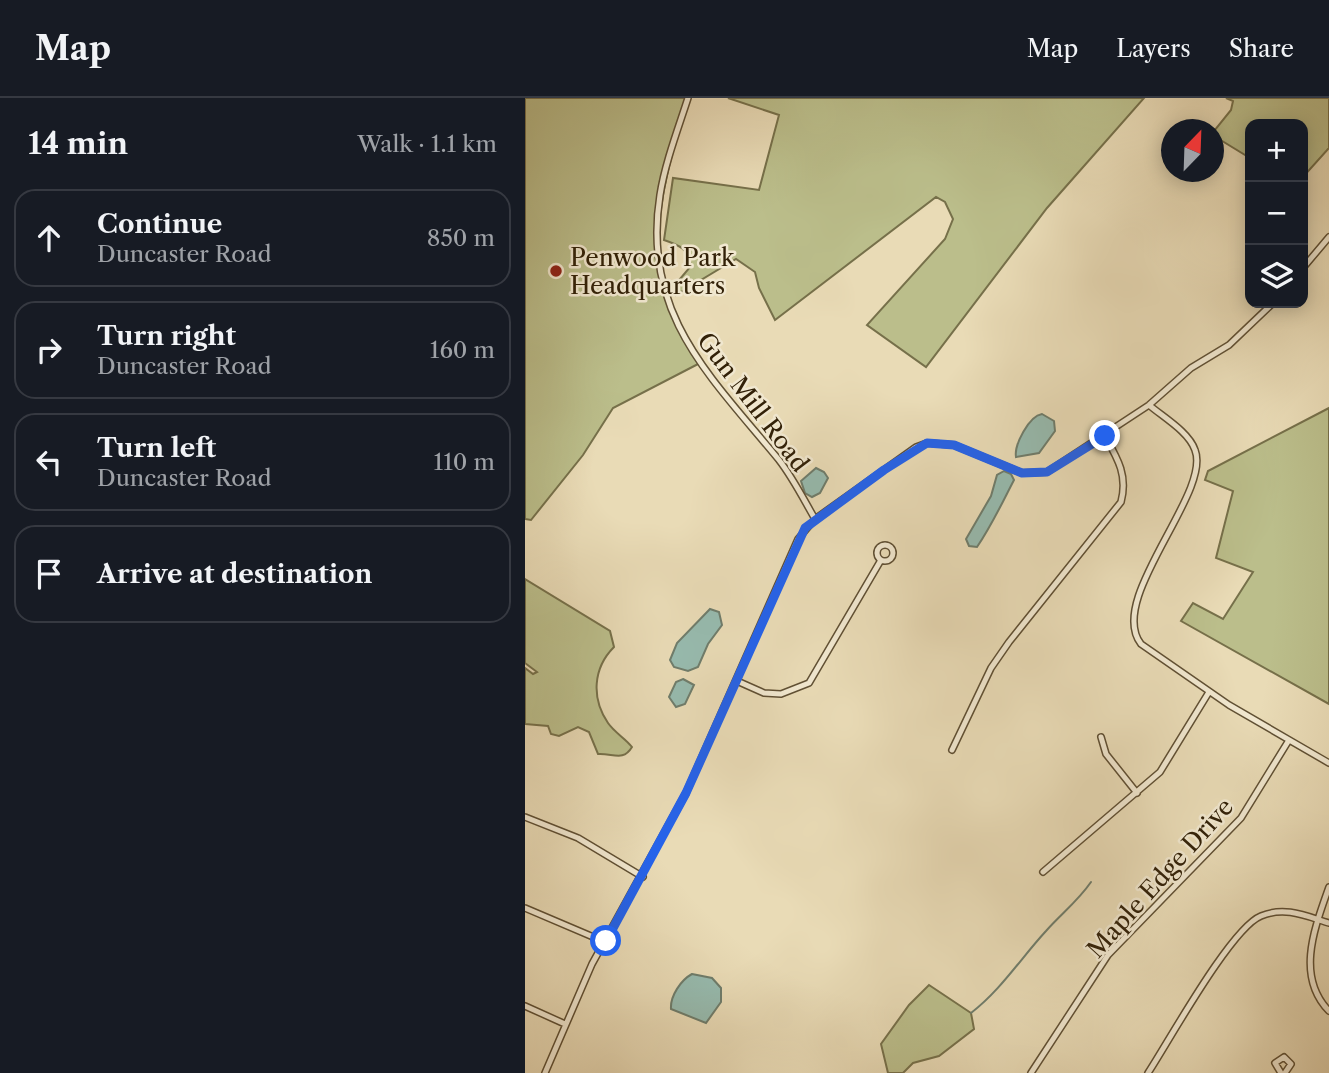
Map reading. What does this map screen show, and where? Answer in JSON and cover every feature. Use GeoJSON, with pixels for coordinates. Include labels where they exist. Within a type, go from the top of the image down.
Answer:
{"type":"FeatureCollection","features":[{"type":"Feature","properties":{"kind":"street","name":"Gun Mill Road"},"geometry":{"type":"LineString","coordinates":[[688,98],[659,196],[659,248],[671,313],[699,363],[781,462],[815,519]]}},
{"type":"Feature","properties":{"kind":"street"},"geometry":{"type":"LineString","coordinates":[[1308,262],[1329,237]]}},
{"type":"Feature","properties":{"kind":"street"},"geometry":{"type":"LineString","coordinates":[[545,1073],[565,1024],[605,942],[643,877],[686,793],[798,539],[815,519],[916,447],[927,443],[954,445],[1022,473],[1047,472],[1149,405],[1191,368],[1229,345],[1268,308]]}},
{"type":"Feature","properties":{"kind":"street"},"geometry":{"type":"LineString","coordinates":[[1149,405],[1190,441],[1198,463],[1197,472],[1157,552],[1135,612],[1133,632],[1140,644],[1209,692],[1329,763]]}},
{"type":"Feature","properties":{"kind":"street"},"geometry":{"type":"LineString","coordinates":[[952,750],[991,668],[1121,502],[1125,489],[1123,468],[1105,436]]}},
{"type":"Feature","properties":{"kind":"street"},"geometry":{"type":"LineString","coordinates":[[737,681],[764,693],[781,694],[809,683],[881,560]]}},
{"type":"Feature","properties":{"kind":"street"},"geometry":{"type":"LineString","coordinates":[[1043,872],[1165,766],[1209,692]]}},
{"type":"Feature","properties":{"kind":"street"},"geometry":{"type":"LineString","coordinates":[[1101,737],[1106,754],[1137,793]]}},
{"type":"Feature","properties":{"kind":"street","name":"Maple Edge Drive"},"geometry":{"type":"LineString","coordinates":[[1031,1073],[1114,947],[1241,818],[1289,740]]}},
{"type":"Feature","properties":{"kind":"street"},"geometry":{"type":"LineString","coordinates":[[525,817],[578,838],[643,877]]}},
{"type":"Feature","properties":{"kind":"street"},"geometry":{"type":"LineString","coordinates":[[1329,887],[1318,919],[1309,980],[1315,995],[1329,1011]]}},
{"type":"Feature","properties":{"kind":"street"},"geometry":{"type":"LineString","coordinates":[[525,908],[605,942]]}},
{"type":"Feature","properties":{"kind":"street"},"geometry":{"type":"LineString","coordinates":[[1149,1073],[1243,929],[1257,917],[1279,911],[1329,923]]}},
{"type":"Feature","properties":{"kind":"street"},"geometry":{"type":"LineString","coordinates":[[525,1006],[565,1024]]}},
{"type":"Feature","properties":{"kind":"green space"},"geometry":{"type":"Polygon","coordinates":[[[525,98],[688,98],[668,169],[659,233],[667,295],[680,328],[700,363],[613,408],[583,455],[531,520],[525,519],[525,98]]]}},
{"type":"Feature","properties":{"kind":"green space"},"geometry":{"type":"Polygon","coordinates":[[[728,98],[1144,98],[1047,208],[926,367],[867,325],[945,239],[953,219],[945,202],[936,197],[775,320],[759,288],[755,272],[736,259],[676,295],[674,286],[691,266],[688,255],[682,248],[664,240],[673,178],[759,190],[779,115],[728,98]]]}},
{"type":"Feature","properties":{"kind":"green space"},"geometry":{"type":"Polygon","coordinates":[[[1226,98],[1329,98],[1329,148],[1308,171],[1308,119],[1245,119],[1245,155],[1224,142],[1224,119],[1231,110],[1233,101],[1226,98]]]}},
{"type":"Feature","properties":{"kind":"green space"},"geometry":{"type":"Polygon","coordinates":[[[1329,408],[1329,704],[1181,621],[1193,603],[1223,619],[1253,572],[1216,558],[1233,491],[1205,480],[1208,471],[1329,408]]]}},
{"type":"Feature","properties":{"kind":"green space"},"geometry":{"type":"Polygon","coordinates":[[[525,579],[610,631],[614,647],[598,674],[597,694],[608,723],[632,747],[629,752],[621,756],[598,754],[589,732],[578,727],[559,736],[551,734],[548,726],[525,724],[525,668],[533,674],[537,672],[525,663],[525,579]]]}},
{"type":"Feature","properties":{"kind":"green space"},"geometry":{"type":"Polygon","coordinates":[[[929,985],[971,1013],[974,1029],[939,1056],[913,1063],[903,1073],[888,1073],[881,1044],[909,1005],[929,985]]]}},
{"type":"Feature","properties":{"kind":"water"},"geometry":{"type":"Polygon","coordinates":[[[1042,414],[1054,421],[1055,431],[1039,453],[1016,457],[1023,432],[1032,420],[1042,414]]]}},
{"type":"Feature","properties":{"kind":"water"},"geometry":{"type":"Polygon","coordinates":[[[816,468],[828,478],[820,493],[812,497],[805,493],[801,481],[816,468]]]}},
{"type":"Feature","properties":{"kind":"water"},"geometry":{"type":"Polygon","coordinates":[[[1004,471],[1011,474],[1014,480],[977,547],[969,546],[966,539],[991,496],[997,475],[1004,471]]]}},
{"type":"Feature","properties":{"kind":"water"},"geometry":{"type":"Polygon","coordinates":[[[710,609],[719,612],[722,625],[708,644],[698,667],[688,671],[674,667],[670,660],[677,643],[710,609]]]}},
{"type":"Feature","properties":{"kind":"water"},"geometry":{"type":"Polygon","coordinates":[[[683,679],[694,685],[685,704],[676,707],[669,697],[676,682],[683,679]]]}},
{"type":"Feature","properties":{"kind":"water"},"geometry":{"type":"Polygon","coordinates":[[[692,974],[712,978],[721,988],[721,1002],[706,1023],[671,1009],[677,989],[692,974]]]}},
{"type":"Feature","properties":{"kind":"waterway"},"geometry":{"type":"LineString","coordinates":[[971,1013],[1001,984],[1091,882]]}},
{"type":"Feature","properties":{"kind":"place","name":"Penwood Park Headquarters"},"geometry":{"type":"Point","coordinates":[556,271]}},
{"type":"Feature","properties":{"kind":"route"},"geometry":{"type":"LineString","coordinates":[[606,941],[643,877],[686,793],[805,528],[916,447],[927,443],[954,445],[1022,473],[1037,474],[1047,472],[1105,436]]}}]}
